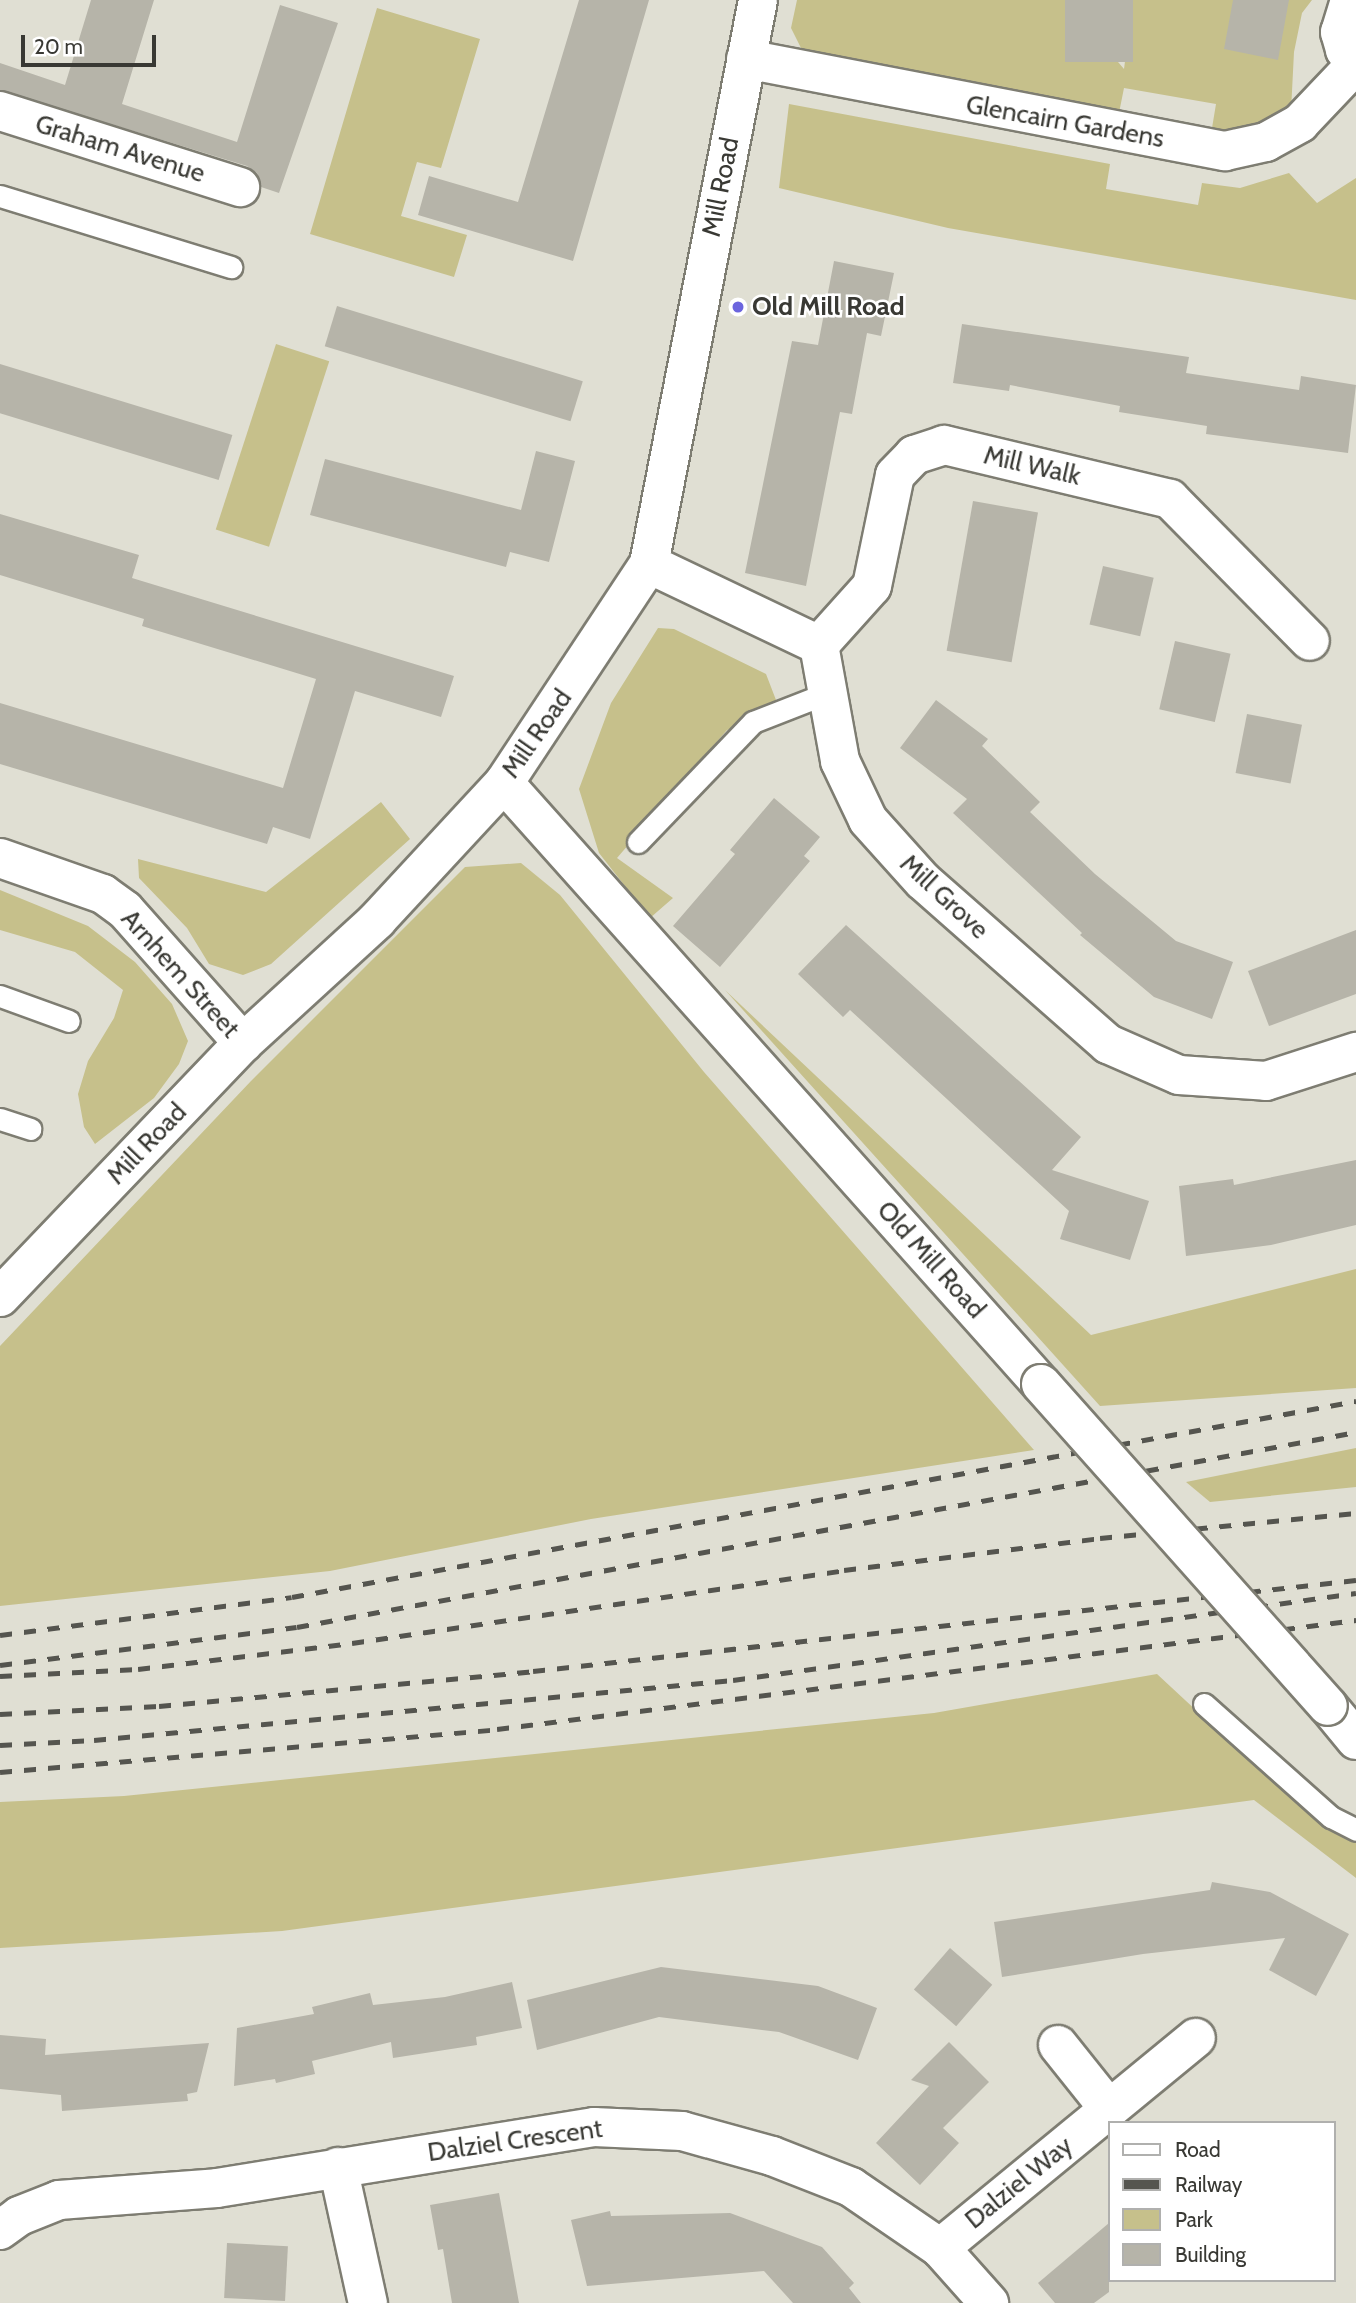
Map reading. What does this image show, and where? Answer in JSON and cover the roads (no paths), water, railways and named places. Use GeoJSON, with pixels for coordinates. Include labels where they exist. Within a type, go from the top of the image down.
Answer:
{"type":"FeatureCollection","features":[{"type":"Feature","properties":{"kind":"street","name":"Mill Road"},"geometry":{"type":"LineString","coordinates":[[0,1297],[243,1043],[377,920],[504,783],[649,564],[758,0]]}},
{"type":"Feature","properties":{"kind":"street","name":"Glencairn Gardens"},"geometry":{"type":"LineString","coordinates":[[746,59],[1225,151],[1266,142],[1300,123],[1356,63],[1345,50],[1340,32],[1350,0]]}},
{"type":"Feature","properties":{"kind":"street","name":"Graham Avenue"},"geometry":{"type":"LineString","coordinates":[[0,111],[240,187]]}},
{"type":"Feature","properties":{"kind":"street","name":"Mill Walk"},"geometry":{"type":"LineString","coordinates":[[819,645],[872,586],[895,475],[914,455],[944,445],[1170,499],[1310,641]]}},
{"type":"Feature","properties":{"kind":"street"},"geometry":{"type":"LineString","coordinates":[[649,564],[819,645]]}},
{"type":"Feature","properties":{"kind":"street","name":"Mill Grove"},"geometry":{"type":"LineString","coordinates":[[819,645],[825,694],[840,761],[868,820],[923,881],[1108,1044],[1179,1075],[1266,1082],[1356,1052]]}},
{"type":"Feature","properties":{"kind":"street","name":"Old Mill Road"},"geometry":{"type":"LineString","coordinates":[[504,783],[1356,1740]]}},
{"type":"Feature","properties":{"kind":"street","name":"Arnhem Street"},"geometry":{"type":"LineString","coordinates":[[0,858],[103,894],[125,910],[243,1043]]}},
{"type":"Feature","properties":{"kind":"street","name":"Dalziel Way"},"geometry":{"type":"LineString","coordinates":[[940,2248],[1196,2038]]}},
{"type":"Feature","properties":{"kind":"street"},"geometry":{"type":"LineString","coordinates":[[1058,2045],[1109,2109]]}},
{"type":"Feature","properties":{"kind":"street","name":"Dalziel Crescent"},"geometry":{"type":"LineString","coordinates":[[0,2230],[19,2216],[59,2200],[217,2188],[338,2166],[594,2127],[682,2131],[772,2156],[851,2187],[940,2248],[989,2303]]}},
{"type":"Feature","properties":{"kind":"street"},"geometry":{"type":"LineString","coordinates":[[338,2166],[368,2303]]}},
{"type":"Feature","properties":{"kind":"lane"},"geometry":{"type":"LineString","coordinates":[[0,196],[230,267]]}},
{"type":"Feature","properties":{"kind":"lane"},"geometry":{"type":"LineString","coordinates":[[638,842],[753,722],[825,694]]}},
{"type":"Feature","properties":{"kind":"lane"},"geometry":{"type":"LineString","coordinates":[[0,996],[69,1021]]}},
{"type":"Feature","properties":{"kind":"lane"},"geometry":{"type":"LineString","coordinates":[[0,1119],[30,1129]]}},
{"type":"Feature","properties":{"kind":"lane"},"geometry":{"type":"LineString","coordinates":[[1204,1704],[1331,1817],[1356,1830]]}},
{"type":"Feature","properties":{"kind":"railway"},"geometry":{"type":"LineString","coordinates":[[0,1635],[292,1597],[1356,1401]]}},
{"type":"Feature","properties":{"kind":"railway"},"geometry":{"type":"LineString","coordinates":[[0,1665],[297,1627],[1356,1432]]}},
{"type":"Feature","properties":{"kind":"railway"},"geometry":{"type":"LineString","coordinates":[[0,1676],[138,1669],[352,1643],[844,1570],[1100,1538],[1356,1513]]}},
{"type":"Feature","properties":{"kind":"railway"},"geometry":{"type":"LineString","coordinates":[[0,1714],[159,1706],[533,1671],[1356,1580]]}},
{"type":"Feature","properties":{"kind":"railway"},"geometry":{"type":"LineString","coordinates":[[0,1745],[94,1740],[733,1680],[1356,1593]]}},
{"type":"Feature","properties":{"kind":"railway"},"geometry":{"type":"LineString","coordinates":[[0,1772],[497,1729],[1356,1620]]}},
{"type":"Feature","properties":{"kind":"place","name":"Old Mill Road"},"geometry":{"type":"Point","coordinates":[738,307]}}]}
